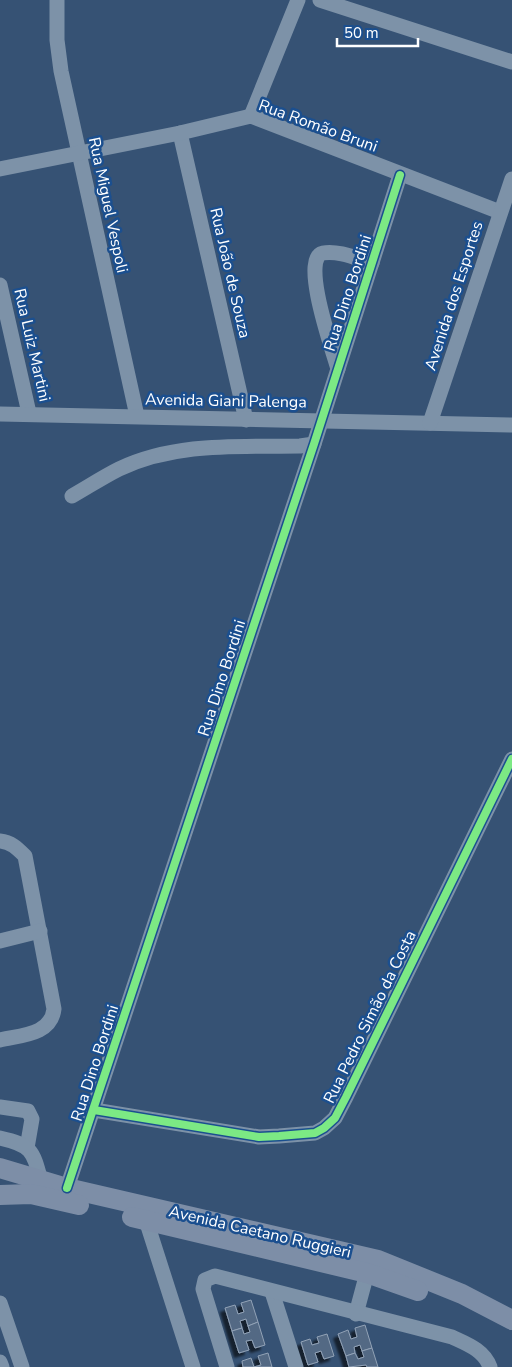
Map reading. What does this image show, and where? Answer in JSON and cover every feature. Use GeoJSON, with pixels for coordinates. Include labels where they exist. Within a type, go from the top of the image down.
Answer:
{"type":"FeatureCollection","features":[{"type":"Feature","properties":{"kind":"main road","name":"Avenida Caetano Ruggieri"},"geometry":{"type":"LineString","coordinates":[[0,1168],[67,1188],[378,1260],[462,1294],[512,1320]]}},
{"type":"Feature","properties":{"kind":"main road","name":"Avenida Caetano Ruggieri"},"geometry":{"type":"LineString","coordinates":[[0,1195],[30,1194],[367,1273],[398,1282],[512,1334]]}},
{"type":"Feature","properties":{"kind":"street","name":"Rua Miguel Vespoli"},"geometry":{"type":"LineString","coordinates":[[56,0],[57,40],[61,71],[137,416]]}},
{"type":"Feature","properties":{"kind":"street"},"geometry":{"type":"LineString","coordinates":[[251,116],[298,0]]}},
{"type":"Feature","properties":{"kind":"street"},"geometry":{"type":"LineString","coordinates":[[320,0],[512,62]]}},
{"type":"Feature","properties":{"kind":"street","name":"Rua Romão Bruni"},"geometry":{"type":"LineString","coordinates":[[0,169],[180,133],[251,116],[500,212]]}},
{"type":"Feature","properties":{"kind":"street","name":"Rua João de Souza"},"geometry":{"type":"LineString","coordinates":[[180,133],[246,420]]}},
{"type":"Feature","properties":{"kind":"street","name":"Rua Dino Bordini"},"geometry":{"type":"LineString","coordinates":[[67,1188],[322,421],[400,175]]}},
{"type":"Feature","properties":{"kind":"street","name":"Avenida dos Esportes"},"geometry":{"type":"LineString","coordinates":[[430,423],[512,179]]}},
{"type":"Feature","properties":{"kind":"street","name":"Rua Dino Bordini"},"geometry":{"type":"LineString","coordinates":[[338,369],[316,288],[315,260],[318,255],[332,253],[372,263]]}},
{"type":"Feature","properties":{"kind":"street","name":"Rua Luiz Martini"},"geometry":{"type":"LineString","coordinates":[[0,284],[29,413]]}},
{"type":"Feature","properties":{"kind":"street","name":"Avenida Giani Palenga"},"geometry":{"type":"LineString","coordinates":[[0,414],[29,413],[246,420],[512,425]]}},
{"type":"Feature","properties":{"kind":"street"},"geometry":{"type":"LineString","coordinates":[[72,496],[119,469],[176,451],[206,447],[300,446],[314,444]]}},
{"type":"Feature","properties":{"kind":"street","name":"Rua Pedro Simão da Costa"},"geometry":{"type":"LineString","coordinates":[[94,1110],[259,1137],[314,1133],[324,1128],[335,1118],[346,1097],[512,760]]}},
{"type":"Feature","properties":{"kind":"street"},"geometry":{"type":"LineString","coordinates":[[0,841],[17,847],[25,856],[54,1009],[53,1016],[44,1029],[0,1040]]}},
{"type":"Feature","properties":{"kind":"street"},"geometry":{"type":"LineString","coordinates":[[0,941],[40,931]]}},
{"type":"Feature","properties":{"kind":"street"},"geometry":{"type":"LineString","coordinates":[[0,1108],[28,1111],[32,1119],[27,1148]]}},
{"type":"Feature","properties":{"kind":"street"},"geometry":{"type":"LineString","coordinates":[[1,1141],[22,1143],[35,1156],[41,1181]]}},
{"type":"Feature","properties":{"kind":"street"},"geometry":{"type":"LineString","coordinates":[[146,1220],[193,1367]]}},
{"type":"Feature","properties":{"kind":"street"},"geometry":{"type":"LineString","coordinates":[[356,1314],[367,1273]]}},
{"type":"Feature","properties":{"kind":"street"},"geometry":{"type":"LineString","coordinates":[[227,1367],[203,1289],[205,1280],[215,1276],[356,1314],[452,1337],[478,1351],[488,1361],[490,1367]]}},
{"type":"Feature","properties":{"kind":"street"},"geometry":{"type":"LineString","coordinates":[[272,1292],[296,1367]]}},
{"type":"Feature","properties":{"kind":"street"},"geometry":{"type":"LineString","coordinates":[[0,1303],[22,1367]]}},
{"type":"Feature","properties":{"kind":"street"},"geometry":{"type":"LineString","coordinates":[[0,1362],[2,1367]]}},
{"type":"Feature","properties":{"kind":"building"},"geometry":{"type":"Polygon","coordinates":[[[251,1300],[258,1322],[248,1326],[246,1319],[240,1321],[242,1328],[232,1331],[225,1308],[235,1305],[238,1314],[244,1312],[241,1303],[251,1300]]]}},
{"type":"Feature","properties":{"kind":"building"},"geometry":{"type":"Polygon","coordinates":[[[258,1322],[265,1345],[255,1348],[252,1340],[246,1341],[249,1350],[239,1353],[232,1331],[242,1328],[244,1334],[250,1332],[248,1326],[258,1322]]]}},
{"type":"Feature","properties":{"kind":"building"},"geometry":{"type":"Polygon","coordinates":[[[365,1325],[372,1348],[362,1351],[360,1345],[354,1347],[355,1353],[346,1356],[338,1334],[348,1330],[351,1339],[357,1337],[355,1328],[365,1325]]]}},
{"type":"Feature","properties":{"kind":"building"},"geometry":{"type":"Polygon","coordinates":[[[327,1334],[334,1356],[324,1359],[321,1351],[315,1353],[318,1362],[308,1365],[301,1342],[310,1339],[312,1345],[319,1343],[317,1337],[327,1334]]]}},
{"type":"Feature","properties":{"kind":"building"},"geometry":{"type":"Polygon","coordinates":[[[372,1348],[378,1367],[367,1367],[366,1365],[349,1367],[346,1356],[355,1353],[358,1359],[364,1357],[362,1351],[372,1348]]]}},
{"type":"Feature","properties":{"kind":"building"},"geometry":{"type":"Polygon","coordinates":[[[268,1353],[272,1367],[254,1367],[261,1365],[258,1356],[268,1353]]]}},
{"type":"Feature","properties":{"kind":"building"},"geometry":{"type":"Polygon","coordinates":[[[251,1358],[254,1367],[243,1367],[242,1361],[251,1358]]]}},
{"type":"Feature","properties":{"kind":"cycle path"},"geometry":{"type":"LineString","coordinates":[[67,1188],[314,444],[400,175]]}},
{"type":"Feature","properties":{"kind":"cycle path"},"geometry":{"type":"LineString","coordinates":[[94,1110],[259,1137],[315,1133],[324,1128],[335,1118],[346,1097],[512,759]]}}]}
